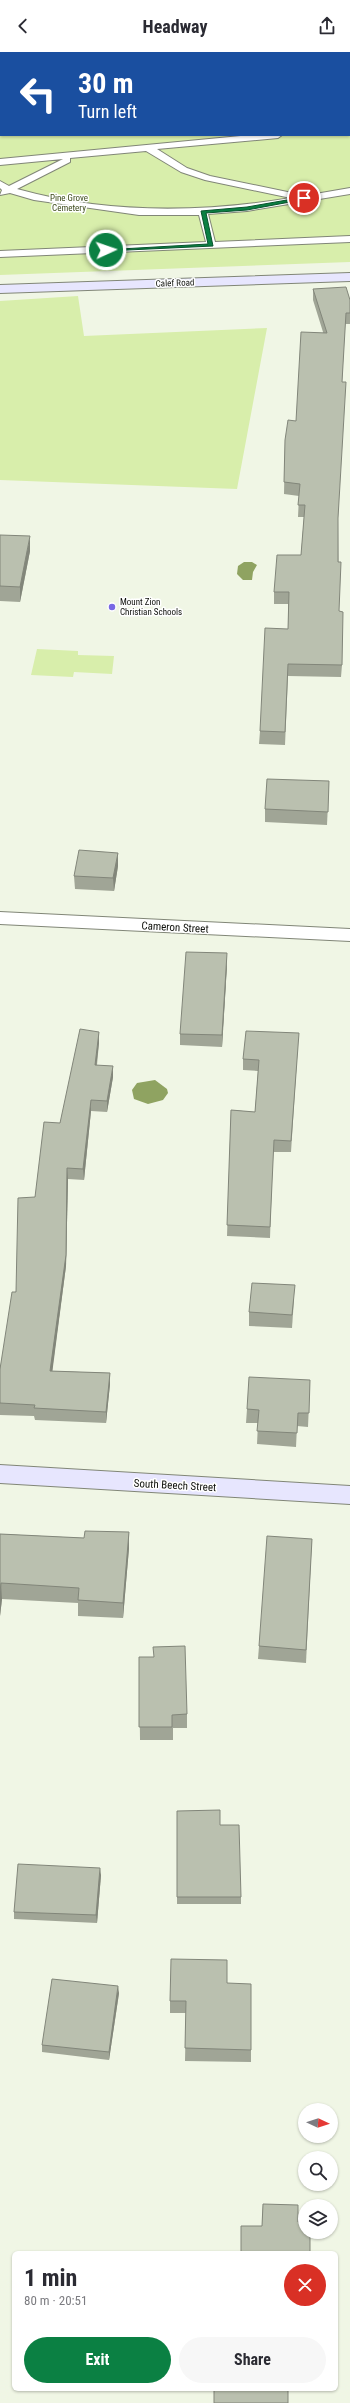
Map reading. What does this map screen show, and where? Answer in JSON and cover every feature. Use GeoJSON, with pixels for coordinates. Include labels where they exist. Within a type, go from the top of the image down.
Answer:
{"type":"FeatureCollection","features":[{"type":"Feature","properties":{"kind":"main road","name":"Calef Road"},"geometry":{"type":"LineString","coordinates":[[0,289],[350,277]]}},
{"type":"Feature","properties":{"kind":"main road","name":"South Beech Street"},"geometry":{"type":"LineString","coordinates":[[0,1474],[350,1495]]}},
{"type":"Feature","properties":{"kind":"street","name":"Cameron Street"},"geometry":{"type":"LineString","coordinates":[[0,918],[350,935]]}},
{"type":"Feature","properties":{"kind":"lane"},"geometry":{"type":"LineString","coordinates":[[148,148],[183,136]]}},
{"type":"Feature","properties":{"kind":"lane"},"geometry":{"type":"LineString","coordinates":[[0,162],[75,156],[268,136]]}},
{"type":"Feature","properties":{"kind":"lane"},"geometry":{"type":"LineString","coordinates":[[148,148],[184,170],[208,178],[304,198]]}},
{"type":"Feature","properties":{"kind":"lane"},"geometry":{"type":"LineString","coordinates":[[0,194],[75,156]]}},
{"type":"Feature","properties":{"kind":"lane"},"geometry":{"type":"LineString","coordinates":[[0,184],[9,190],[34,197],[94,207],[139,212],[203,212],[247,208],[350,192]]}},
{"type":"Feature","properties":{"kind":"lane"},"geometry":{"type":"LineString","coordinates":[[203,212],[211,245]]}},
{"type":"Feature","properties":{"kind":"lane"},"geometry":{"type":"LineString","coordinates":[[0,254],[350,239]]}},
{"type":"Feature","properties":{"kind":"green space","name":"Pine Grove Cemetery"},"geometry":{"type":"Polygon","coordinates":[[[0,136],[350,136],[350,262],[0,275],[0,136]]]}},
{"type":"Feature","properties":{"kind":"green space"},"geometry":{"type":"Polygon","coordinates":[[[78,296],[84,336],[267,328],[237,489],[0,480],[0,301],[78,296]]]}},
{"type":"Feature","properties":{"kind":"green space"},"geometry":{"type":"Polygon","coordinates":[[[37,649],[78,651],[78,655],[114,656],[112,674],[74,672],[73,677],[31,675],[37,649]]]}},
{"type":"Feature","properties":{"kind":"shaded area"},"geometry":{"type":"Polygon","coordinates":[[[244,562],[252,562],[257,565],[253,572],[252,580],[243,580],[237,574],[238,566],[244,562]]]}},
{"type":"Feature","properties":{"kind":"shaded area"},"geometry":{"type":"Polygon","coordinates":[[[155,1080],[167,1089],[168,1093],[163,1100],[148,1104],[134,1099],[132,1090],[137,1083],[155,1080]]]}},
{"type":"Feature","properties":{"kind":"building"},"geometry":{"type":"Polygon","coordinates":[[[346,287],[350,300],[350,313],[346,313],[342,382],[346,382],[338,518],[338,562],[341,562],[339,611],[343,612],[342,665],[288,664],[285,732],[260,731],[265,628],[288,629],[289,592],[274,592],[277,555],[301,555],[305,505],[298,505],[300,484],[284,482],[285,440],[288,420],[296,421],[301,332],[327,333],[313,289],[346,287]]]}},
{"type":"Feature","properties":{"kind":"building"},"geometry":{"type":"Polygon","coordinates":[[[0,535],[30,536],[20,587],[0,586],[0,535]]]}},
{"type":"Feature","properties":{"kind":"building"},"geometry":{"type":"Polygon","coordinates":[[[267,779],[329,781],[328,812],[265,809],[267,779]]]}},
{"type":"Feature","properties":{"kind":"building"},"geometry":{"type":"Polygon","coordinates":[[[79,850],[118,853],[113,878],[74,876],[79,850]]]}},
{"type":"Feature","properties":{"kind":"building"},"geometry":{"type":"Polygon","coordinates":[[[186,952],[227,953],[222,1035],[180,1034],[186,952]]]}},
{"type":"Feature","properties":{"kind":"building"},"geometry":{"type":"Polygon","coordinates":[[[80,1029],[99,1032],[95,1065],[113,1066],[107,1101],[91,1100],[83,1169],[67,1168],[66,1255],[50,1371],[110,1373],[106,1412],[34,1408],[35,1405],[0,1403],[0,1369],[12,1292],[16,1292],[18,1198],[35,1197],[44,1122],[60,1123],[80,1029]]]}},
{"type":"Feature","properties":{"kind":"building"},"geometry":{"type":"Polygon","coordinates":[[[246,1031],[299,1033],[291,1141],[274,1140],[270,1227],[227,1225],[231,1110],[255,1112],[259,1060],[243,1059],[246,1031]]]}},
{"type":"Feature","properties":{"kind":"building"},"geometry":{"type":"Polygon","coordinates":[[[252,1283],[295,1285],[292,1315],[249,1312],[252,1283]]]}},
{"type":"Feature","properties":{"kind":"building"},"geometry":{"type":"Polygon","coordinates":[[[249,1377],[310,1380],[309,1413],[298,1413],[297,1433],[257,1431],[259,1410],[247,1409],[249,1377]]]}},
{"type":"Feature","properties":{"kind":"building"},"geometry":{"type":"Polygon","coordinates":[[[85,1531],[129,1532],[123,1603],[78,1600],[79,1588],[1,1583],[0,1592],[0,1534],[84,1538],[85,1531]]]}},
{"type":"Feature","properties":{"kind":"building"},"geometry":{"type":"Polygon","coordinates":[[[267,1536],[312,1539],[306,1650],[259,1646],[267,1536]]]}},
{"type":"Feature","properties":{"kind":"building"},"geometry":{"type":"Polygon","coordinates":[[[185,1646],[187,1714],[172,1715],[172,1727],[139,1727],[139,1657],[154,1657],[153,1647],[185,1646]]]}},
{"type":"Feature","properties":{"kind":"building"},"geometry":{"type":"Polygon","coordinates":[[[220,1810],[220,1825],[239,1825],[241,1897],[177,1897],[177,1811],[220,1810]]]}},
{"type":"Feature","properties":{"kind":"building"},"geometry":{"type":"Polygon","coordinates":[[[18,1864],[100,1868],[96,1915],[14,1912],[18,1864]]]}},
{"type":"Feature","properties":{"kind":"building"},"geometry":{"type":"Polygon","coordinates":[[[171,1959],[227,1960],[227,1983],[251,1984],[251,2050],[185,2048],[186,2001],[170,2001],[171,1959]]]}},
{"type":"Feature","properties":{"kind":"building"},"geometry":{"type":"Polygon","coordinates":[[[52,1979],[118,1986],[109,2052],[42,2045],[52,1979]]]}},
{"type":"Feature","properties":{"kind":"building"},"geometry":{"type":"Polygon","coordinates":[[[263,2204],[298,2205],[298,2239],[310,2239],[310,2251],[241,2251],[241,2226],[262,2226],[263,2204]]]}},
{"type":"Feature","properties":{"kind":"building"},"geometry":{"type":"Polygon","coordinates":[[[214,2391],[288,2391],[288,2403],[214,2403],[214,2391]]]}},
{"type":"Feature","properties":{"kind":"place","name":"Mount Zion Christian Schools"},"geometry":{"type":"Point","coordinates":[112,607]}},
{"type":"Feature","properties":{"kind":"route"},"geometry":{"type":"LineString","coordinates":[[106,250],[211,245],[203,212],[247,208],[304,198]]}}]}
